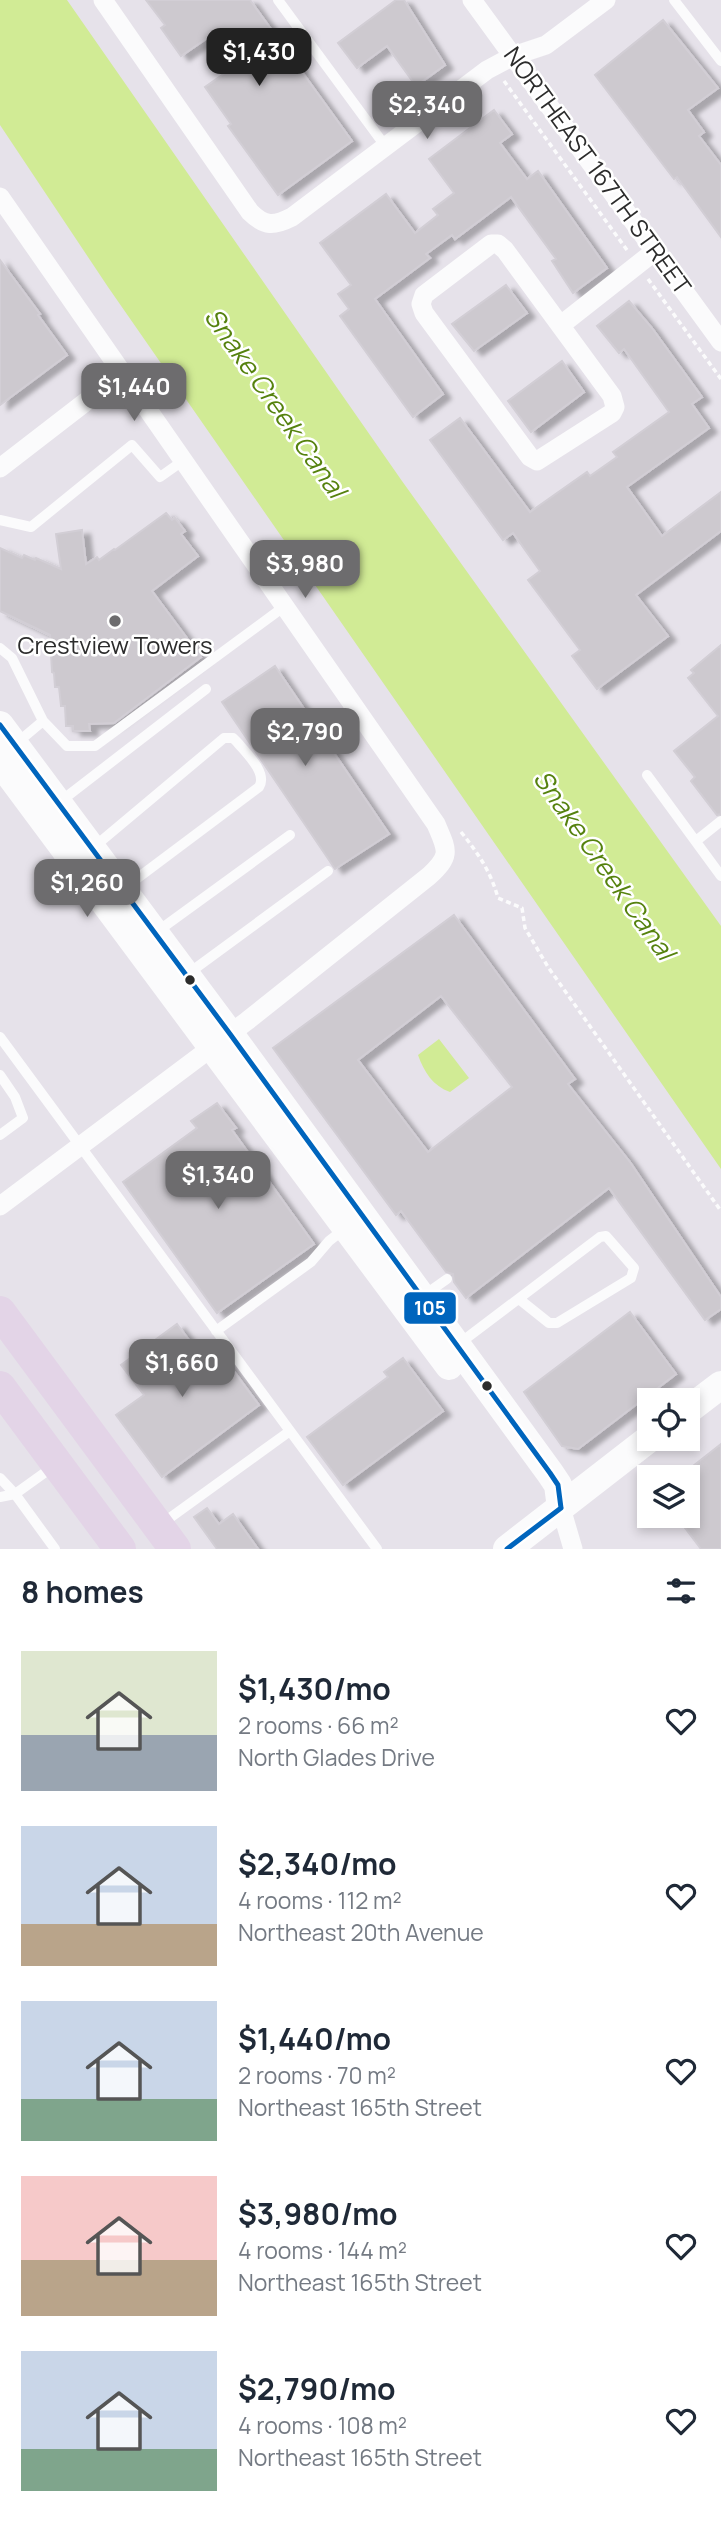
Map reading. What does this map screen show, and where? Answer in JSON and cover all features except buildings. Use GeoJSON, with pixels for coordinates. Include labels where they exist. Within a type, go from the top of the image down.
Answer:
{"type":"FeatureCollection","features":[{"type":"Feature","properties":{"kind":"main road"},"geometry":{"type":"LineString","coordinates":[[0,1312],[167,1537]]}},
{"type":"Feature","properties":{"kind":"main road"},"geometry":{"type":"LineString","coordinates":[[0,1387],[120,1549]]}},
{"type":"Feature","properties":{"kind":"street"},"geometry":{"type":"LineString","coordinates":[[103,0],[250,212],[259,221],[270,225],[292,217],[487,70],[513,56],[546,45],[606,0]]}},
{"type":"Feature","properties":{"kind":"street","name":"NORTHEAST 167TH STREET"},"geometry":{"type":"LineString","coordinates":[[472,0],[721,342]]}},
{"type":"Feature","properties":{"kind":"street"},"geometry":{"type":"LineString","coordinates":[[0,197],[436,824],[446,855],[445,860],[429,876],[221,1040],[80,1146],[2,1200]]}},
{"type":"Feature","properties":{"kind":"street"},"geometry":{"type":"LineString","coordinates":[[491,244],[498,244],[561,326],[612,396],[615,407],[612,412],[537,461],[530,457],[424,313],[421,304],[424,295],[491,244]]}},
{"type":"Feature","properties":{"kind":"street"},"geometry":{"type":"LineString","coordinates":[[561,326],[655,251]]}},
{"type":"Feature","properties":{"kind":"street"},"geometry":{"type":"LineString","coordinates":[[2,464],[123,373]]}},
{"type":"Feature","properties":{"kind":"street"},"geometry":{"type":"LineString","coordinates":[[7,759],[58,803],[84,856]]}},
{"type":"Feature","properties":{"kind":"street"},"geometry":{"type":"LineString","coordinates":[[7,759],[84,856],[221,1040],[422,1296],[558,1485],[561,1508],[573,1549]]}},
{"type":"Feature","properties":{"kind":"street"},"geometry":{"type":"LineString","coordinates":[[113,895],[155,934],[186,975],[221,1040],[346,1228],[541,1494],[561,1508]]}},
{"type":"Feature","properties":{"kind":"street"},"geometry":{"type":"LineString","coordinates":[[700,1401],[721,1385]]}},
{"type":"Feature","properties":{"kind":"street"},"geometry":{"type":"LineString","coordinates":[[507,1549],[637,1448]]}},
{"type":"Feature","properties":{"kind":"lane"},"geometry":{"type":"LineString","coordinates":[[278,0],[386,147]]}},
{"type":"Feature","properties":{"kind":"lane"},"geometry":{"type":"LineString","coordinates":[[674,0],[721,61]]}},
{"type":"Feature","properties":{"kind":"lane"},"geometry":{"type":"LineString","coordinates":[[0,520],[31,527],[132,445],[160,477],[185,460]]}},
{"type":"Feature","properties":{"kind":"lane"},"geometry":{"type":"LineString","coordinates":[[0,648],[12,658],[43,721],[68,746],[95,746],[285,606]]}},
{"type":"Feature","properties":{"kind":"lane"},"geometry":{"type":"LineString","coordinates":[[58,803],[206,689]]}},
{"type":"Feature","properties":{"kind":"lane"},"geometry":{"type":"LineString","coordinates":[[7,759],[43,721]]}},
{"type":"Feature","properties":{"kind":"lane"},"geometry":{"type":"LineString","coordinates":[[84,856],[224,738],[233,738],[262,774],[259,787],[113,895]]}},
{"type":"Feature","properties":{"kind":"lane"},"geometry":{"type":"LineString","coordinates":[[647,775],[721,876]]}},
{"type":"Feature","properties":{"kind":"lane"},"geometry":{"type":"LineString","coordinates":[[696,841],[721,821]]}},
{"type":"Feature","properties":{"kind":"lane"},"geometry":{"type":"LineString","coordinates":[[155,934],[290,835]]}},
{"type":"Feature","properties":{"kind":"lane"},"geometry":{"type":"LineString","coordinates":[[186,975],[328,871]]}},
{"type":"Feature","properties":{"kind":"lane"},"geometry":{"type":"LineString","coordinates":[[0,1037],[377,1549]]}},
{"type":"Feature","properties":{"kind":"lane"},"geometry":{"type":"LineString","coordinates":[[0,1075],[15,1097],[23,1118],[0,1135]]}},
{"type":"Feature","properties":{"kind":"lane"},"geometry":{"type":"LineString","coordinates":[[216,1331],[311,1262],[329,1241],[346,1228]]}},
{"type":"Feature","properties":{"kind":"lane"},"geometry":{"type":"LineString","coordinates":[[456,1346],[600,1237],[612,1241],[634,1268],[631,1278],[557,1323],[549,1323],[519,1299]]}},
{"type":"Feature","properties":{"kind":"lane"},"geometry":{"type":"LineString","coordinates":[[422,1296],[447,1279]]}},
{"type":"Feature","properties":{"kind":"lane"},"geometry":{"type":"LineString","coordinates":[[167,1537],[290,1431]]}},
{"type":"Feature","properties":{"kind":"lane"},"geometry":{"type":"LineString","coordinates":[[0,1497],[15,1494],[57,1464]]}},
{"type":"Feature","properties":{"kind":"lane"},"geometry":{"type":"LineString","coordinates":[[0,1478],[55,1549]]}},
{"type":"Feature","properties":{"kind":"path"},"geometry":{"type":"LineString","coordinates":[[499,78],[504,81],[721,379]]}},
{"type":"Feature","properties":{"kind":"path"},"geometry":{"type":"LineString","coordinates":[[459,829],[482,858],[493,878],[499,898],[522,908],[525,928],[548,967],[721,1211]]}},
{"type":"Feature","properties":{"kind":"water","name":"Snake Creek Canal"},"geometry":{"type":"Polygon","coordinates":[[[0,0],[67,0],[402,481],[721,926],[721,1169],[108,287],[0,125],[0,0]]]}},
{"type":"Feature","properties":{"kind":"water"},"geometry":{"type":"Polygon","coordinates":[[[439,1039],[469,1078],[450,1092],[430,1078],[418,1055],[439,1039]]]}},
{"type":"Feature","properties":{"kind":"transit line","name":"105"},"geometry":{"type":"LineString","coordinates":[[0,725],[230,1034],[550,1473],[558,1485],[561,1508]]}},
{"type":"Feature","properties":{"kind":"transit line","name":"105"},"geometry":{"type":"LineString","coordinates":[[507,1549],[561,1508]]}},
{"type":"Feature","properties":{"kind":"place","name":"Crestview Towers"},"geometry":{"type":"Point","coordinates":[115,621]}}]}
